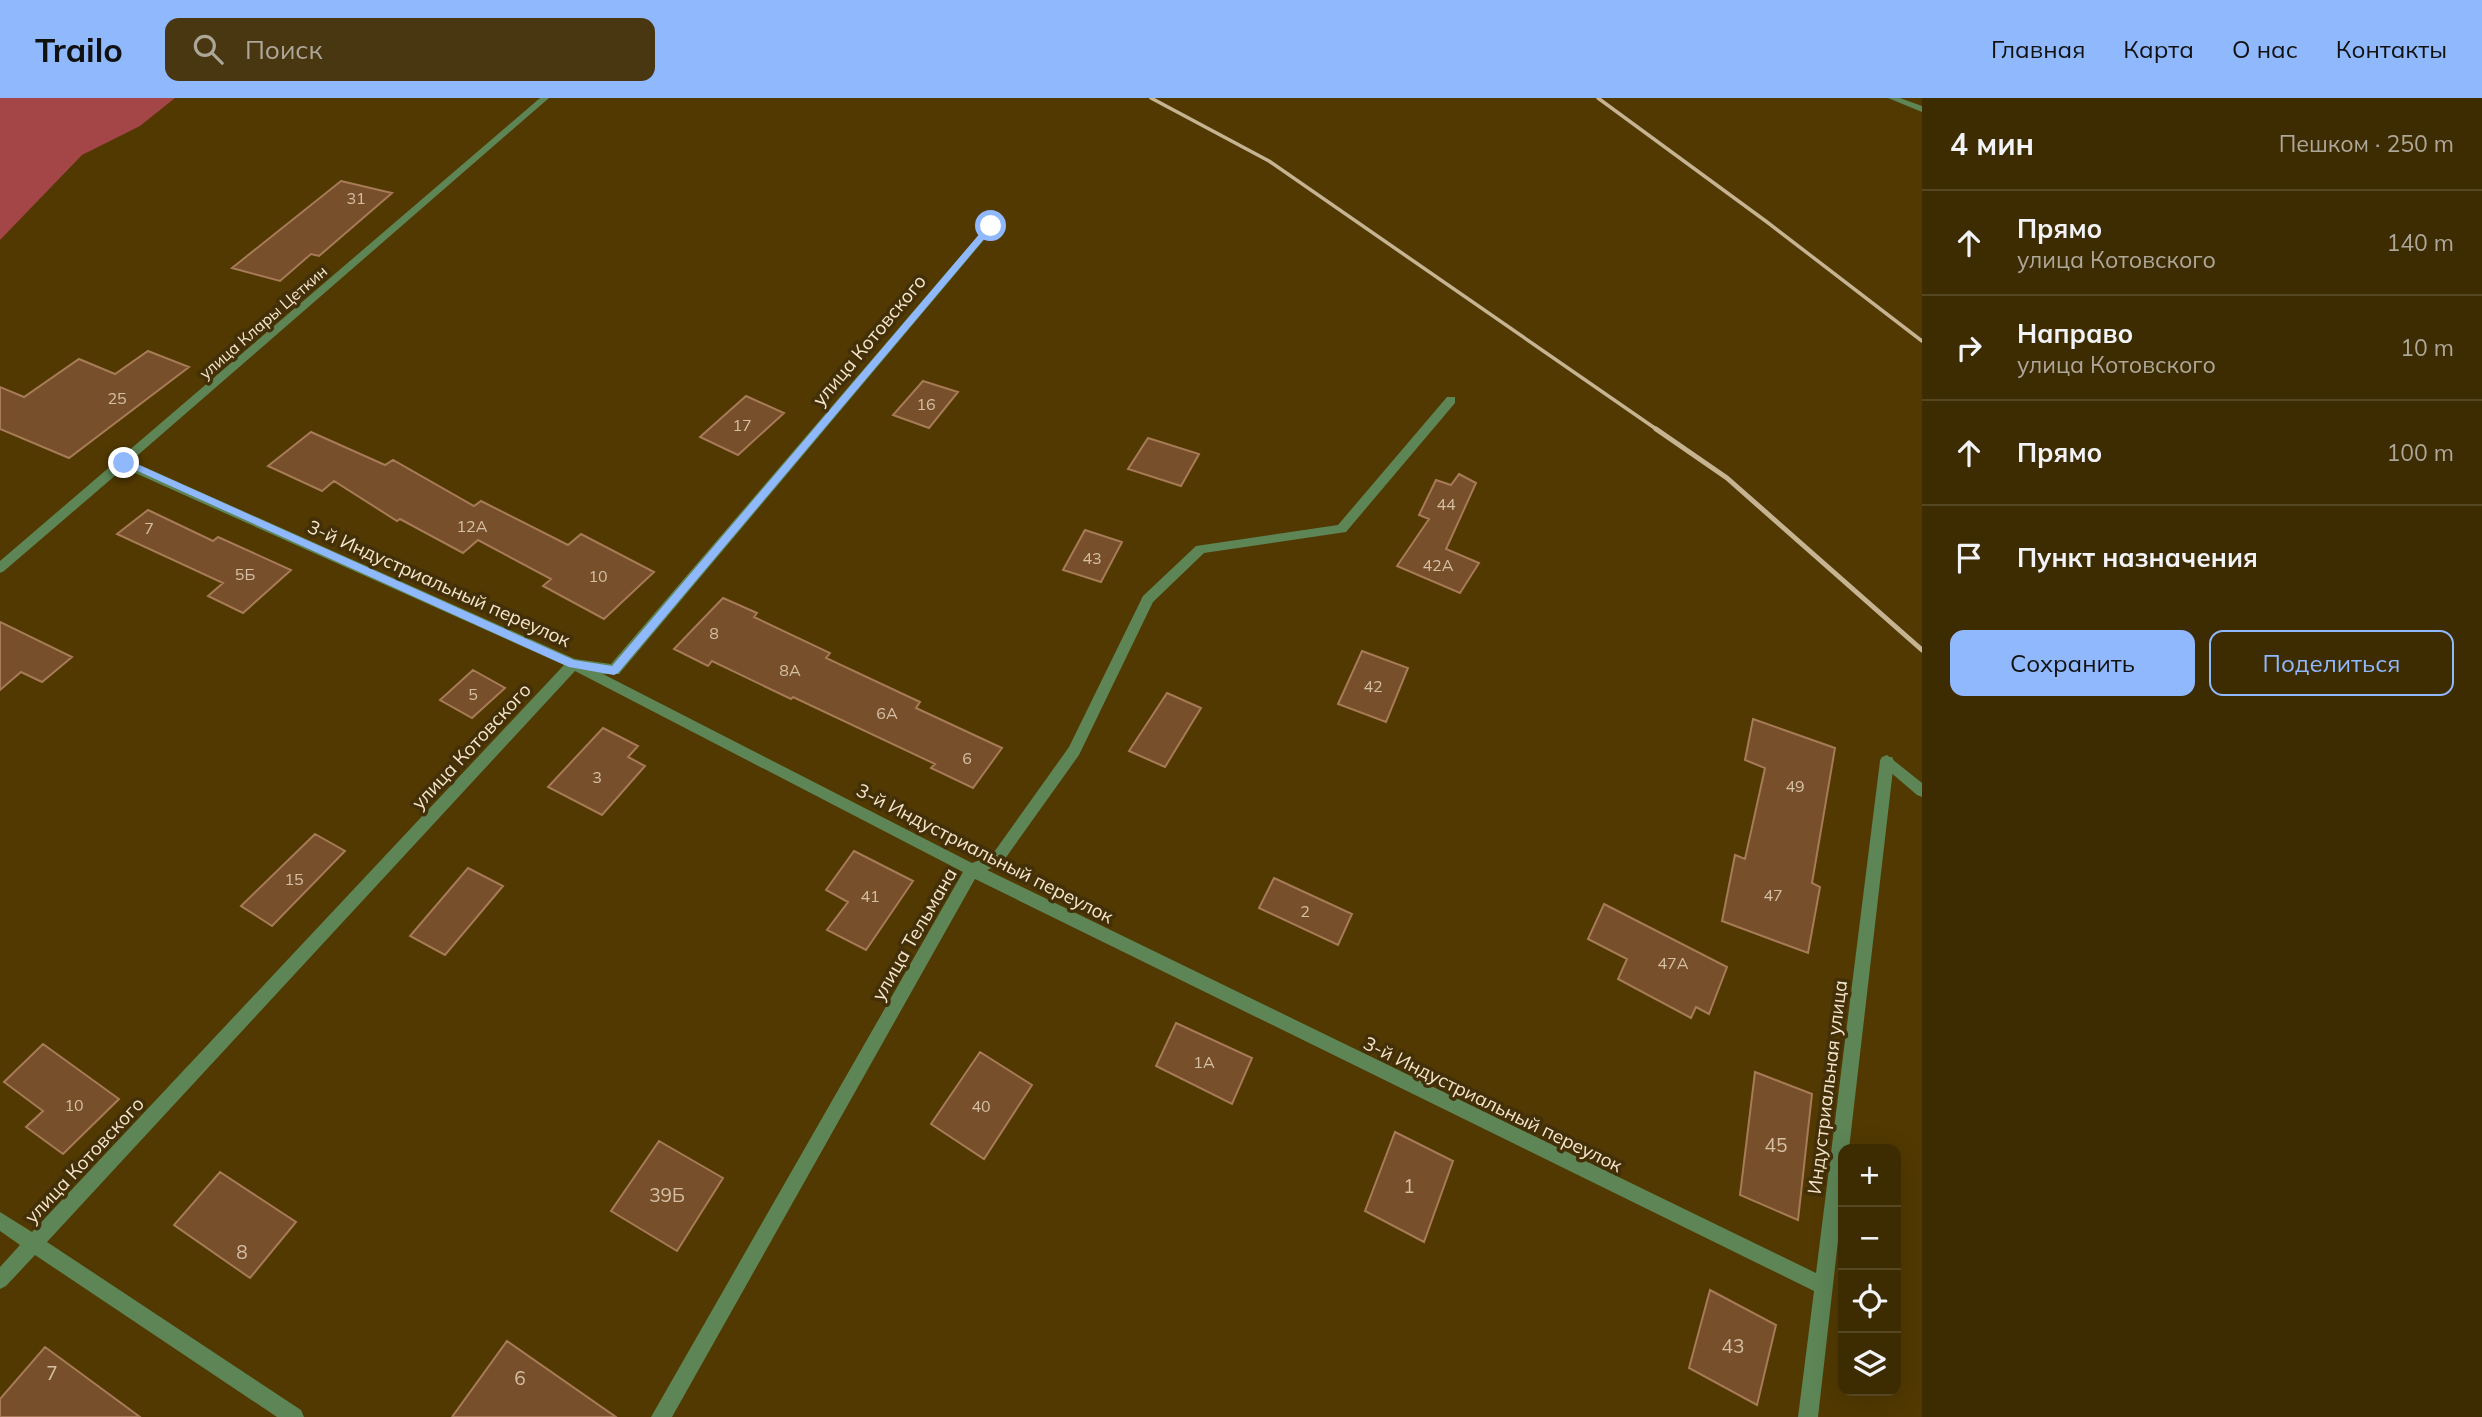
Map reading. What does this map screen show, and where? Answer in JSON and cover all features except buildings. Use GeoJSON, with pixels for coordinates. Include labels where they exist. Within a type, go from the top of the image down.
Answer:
{"type":"FeatureCollection","features":[{"type":"Feature","properties":{"kind":"street","name":"улица Клары Цеткин"},"geometry":{"type":"LineString","coordinates":[[0,568],[545,98]]}},
{"type":"Feature","properties":{"kind":"street"},"geometry":{"type":"LineString","coordinates":[[1892,98],[1922,109]]}},
{"type":"Feature","properties":{"kind":"street","name":"улица Котовского"},"geometry":{"type":"LineString","coordinates":[[0,1280],[573,664],[614,670],[991,226]]}},
{"type":"Feature","properties":{"kind":"street","name":"улица Тельмана"},"geometry":{"type":"LineString","coordinates":[[661,1417],[972,870],[997,859],[1074,751],[1148,599],[1200,549],[1342,528],[1451,400]]}},
{"type":"Feature","properties":{"kind":"street","name":"3-й Индустриальный переулок"},"geometry":{"type":"LineString","coordinates":[[124,463],[573,664],[972,870],[1825,1287]]}},
{"type":"Feature","properties":{"kind":"street","name":"Индустриальная улица"},"geometry":{"type":"LineString","coordinates":[[1808,1417],[1887,761],[1922,791]]}},
{"type":"Feature","properties":{"kind":"street"},"geometry":{"type":"LineString","coordinates":[[0,1222],[293,1417]]}},
{"type":"Feature","properties":{"kind":"shaded area"},"geometry":{"type":"Polygon","coordinates":[[[0,98],[175,98],[140,126],[82,155],[0,240],[0,98]]]}},
{"type":"Feature","properties":{"kind":"railway"},"geometry":{"type":"LineString","coordinates":[[1151,98],[1269,161],[1659,431]]}},
{"type":"Feature","properties":{"kind":"railway"},"geometry":{"type":"LineString","coordinates":[[1598,98],[1767,222],[1922,341]]}},
{"type":"Feature","properties":{"kind":"railway"},"geometry":{"type":"LineString","coordinates":[[1656,429],[1727,478],[1922,650]]}},
{"type":"Feature","properties":{"kind":"route"},"geometry":{"type":"LineString","coordinates":[[124,463],[573,664],[614,670],[991,226]]}}]}
